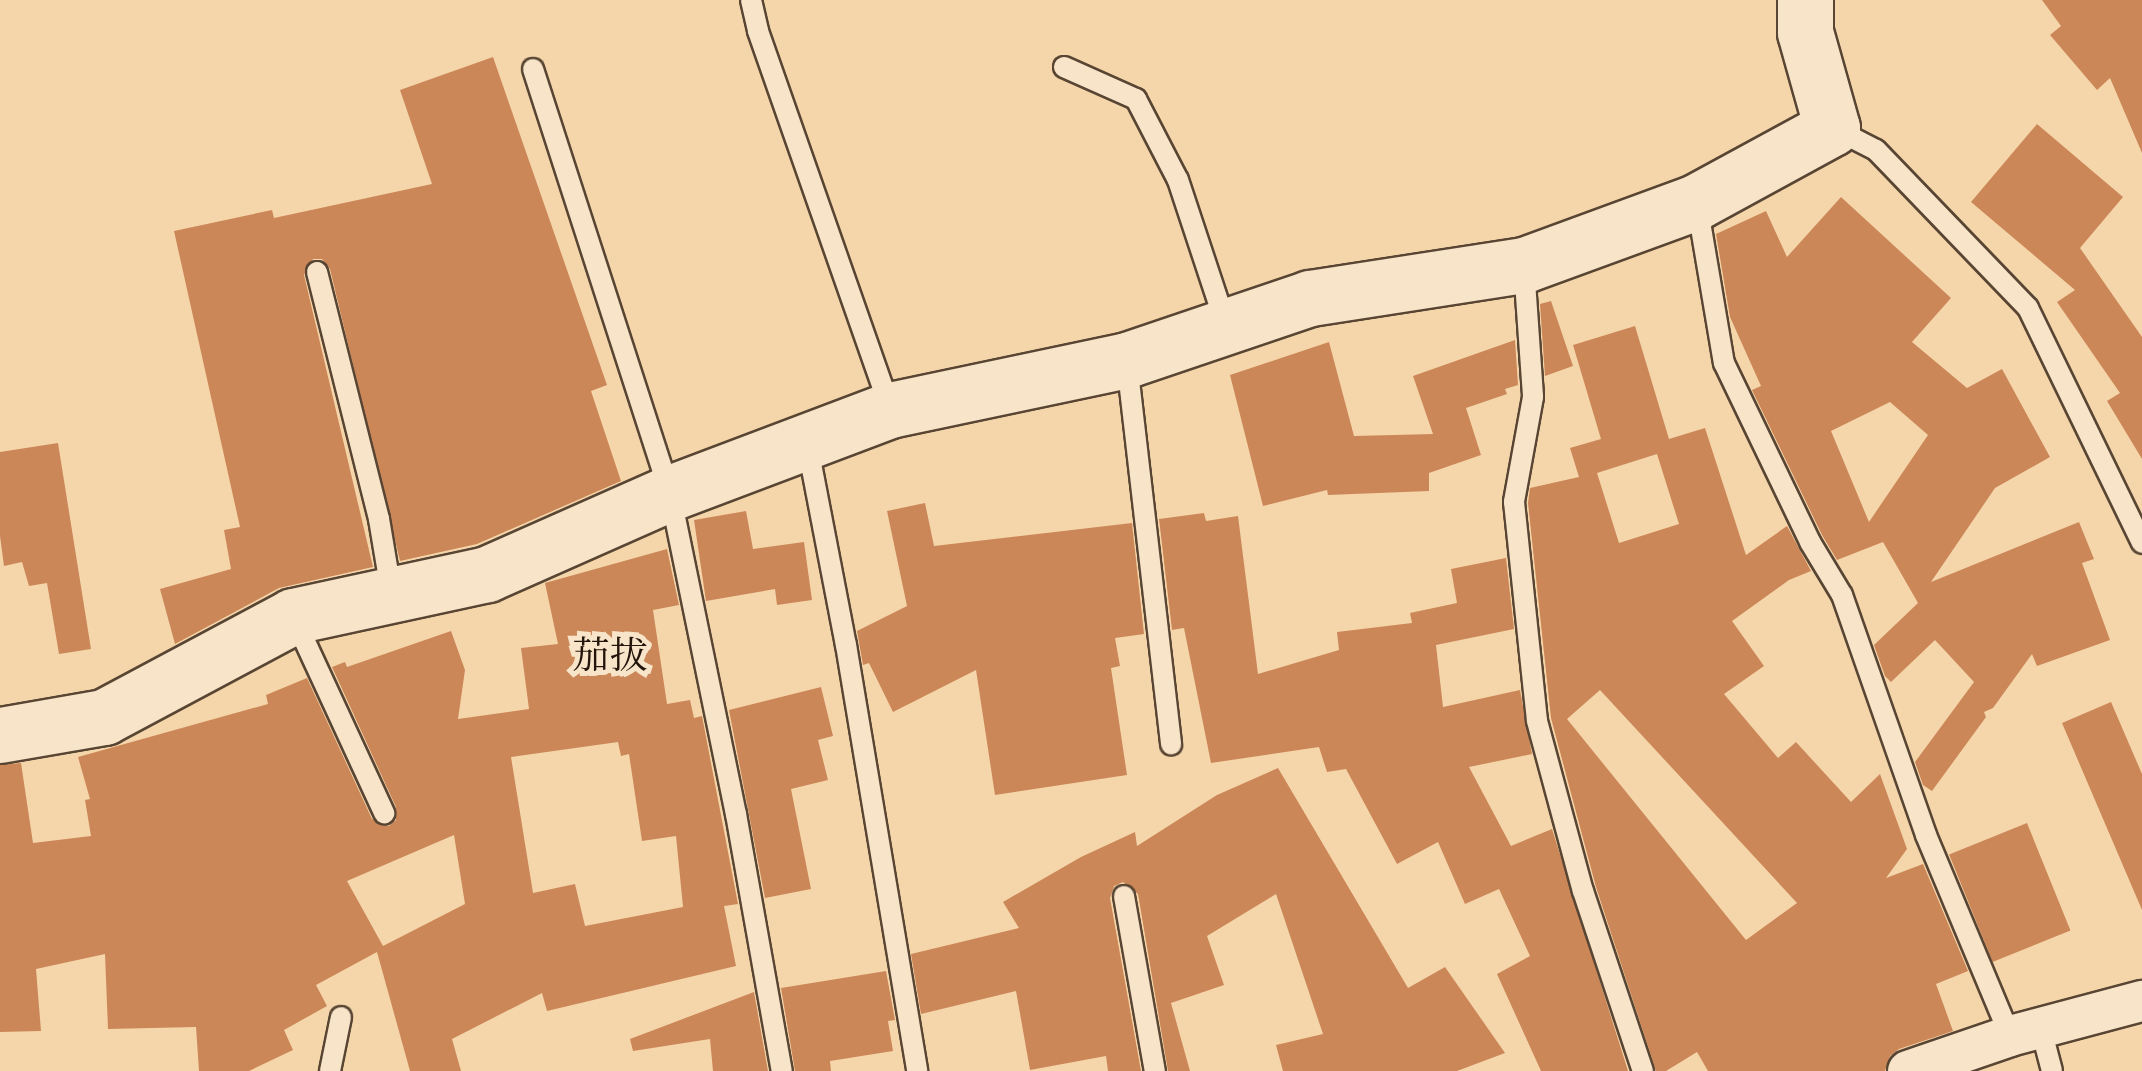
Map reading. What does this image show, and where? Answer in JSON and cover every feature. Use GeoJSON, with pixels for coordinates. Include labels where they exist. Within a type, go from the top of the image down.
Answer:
{"type":"FeatureCollection","features":[{"type":"Feature","properties":{"kind":"street"},"geometry":{"type":"LineString","coordinates":[[0,735],[104,717],[293,616],[487,574],[670,494],[890,410],[1127,360],[1310,298],[1524,265],[1696,202],[1832,128],[1805,32],[1805,0]]}},
{"type":"Feature","properties":{"kind":"street"},"geometry":{"type":"LineString","coordinates":[[1908,1071],[2142,1001]]}},
{"type":"Feature","properties":{"kind":"lane"},"geometry":{"type":"LineString","coordinates":[[751,0],[758,31],[890,410]]}},
{"type":"Feature","properties":{"kind":"lane"},"geometry":{"type":"LineString","coordinates":[[1064,68],[1136,99],[1178,180],[1227,326]]}},
{"type":"Feature","properties":{"kind":"lane"},"geometry":{"type":"LineString","coordinates":[[533,69],[670,494],[736,814],[782,1071]]}},
{"type":"Feature","properties":{"kind":"lane"},"geometry":{"type":"LineString","coordinates":[[1832,128],[1876,150],[2028,308],[2142,542]]}},
{"type":"Feature","properties":{"kind":"lane"},"geometry":{"type":"LineString","coordinates":[[1696,202],[1724,362],[1810,542],[1842,595],[1926,835],[2025,1033],[2052,1071]]}},
{"type":"Feature","properties":{"kind":"lane"},"geometry":{"type":"LineString","coordinates":[[1524,265],[1533,396],[1514,502],[1537,721],[1583,891],[1643,1071]]}},
{"type":"Feature","properties":{"kind":"lane"},"geometry":{"type":"LineString","coordinates":[[316,272],[379,519],[392,597]]}},
{"type":"Feature","properties":{"kind":"lane"},"geometry":{"type":"LineString","coordinates":[[1127,360],[1171,744]]}},
{"type":"Feature","properties":{"kind":"lane"},"geometry":{"type":"LineString","coordinates":[[806,442],[846,645],[917,1071]]}},
{"type":"Feature","properties":{"kind":"lane"},"geometry":{"type":"LineString","coordinates":[[293,616],[384,813]]}},
{"type":"Feature","properties":{"kind":"lane"},"geometry":{"type":"LineString","coordinates":[[1124,896],[1155,1071]]}},
{"type":"Feature","properties":{"kind":"lane"},"geometry":{"type":"LineString","coordinates":[[330,1071],[341,1017]]}},
{"type":"Feature","properties":{"kind":"building"},"geometry":{"type":"Polygon","coordinates":[[[2042,0],[2142,0],[2142,153],[2110,78],[2097,90],[2050,35],[2061,26],[2042,0]]]}},
{"type":"Feature","properties":{"kind":"building"},"geometry":{"type":"Polygon","coordinates":[[[493,57],[607,385],[591,391],[621,481],[477,544],[400,561],[330,269],[322,259],[313,259],[304,275],[373,567],[279,588],[175,644],[160,589],[231,569],[224,530],[240,527],[174,231],[272,210],[274,218],[432,184],[400,90],[493,57]]]}},
{"type":"Feature","properties":{"kind":"building"},"geometry":{"type":"Polygon","coordinates":[[[2037,124],[2123,197],[2080,248],[2142,337],[2142,459],[2107,401],[2120,393],[2057,302],[2075,290],[1971,202],[2037,124]]]}},
{"type":"Feature","properties":{"kind":"building"},"geometry":{"type":"Polygon","coordinates":[[[1841,197],[1951,298],[1912,342],[1967,388],[2002,369],[2050,457],[1995,488],[1931,582],[2079,522],[2094,559],[2082,563],[2110,640],[2037,666],[2032,654],[1993,708],[1984,712],[1986,717],[1932,791],[1923,785],[1915,762],[1974,682],[1935,640],[1891,682],[1885,676],[1874,645],[1918,603],[1883,542],[1837,560],[1822,535],[1752,390],[1761,386],[1730,317],[1716,234],[1766,211],[1787,257],[1841,197]],[[1890,402],[1831,431],[1869,522],[1928,435],[1890,402]]]}},
{"type":"Feature","properties":{"kind":"building"},"geometry":{"type":"Polygon","coordinates":[[[1551,301],[1573,366],[1545,376],[1540,304],[1551,301]]]}},
{"type":"Feature","properties":{"kind":"building"},"geometry":{"type":"Polygon","coordinates":[[[1635,326],[1669,439],[1705,428],[1746,555],[1787,526],[1811,571],[1789,580],[1732,621],[1764,666],[1724,694],[1778,758],[1796,742],[1851,802],[1880,774],[1907,849],[1886,878],[1923,864],[1968,971],[1936,984],[1953,1031],[1899,1049],[1890,1056],[1885,1071],[1708,1071],[1697,1052],[1666,1071],[1656,1071],[1596,887],[1551,718],[1528,503],[1530,488],[1579,477],[1570,448],[1601,439],[1573,345],[1635,326]],[[1657,454],[1597,473],[1619,543],[1679,524],[1657,454]],[[1600,690],[1567,719],[1746,940],[1797,903],[1600,690]]]}},
{"type":"Feature","properties":{"kind":"building"},"geometry":{"type":"Polygon","coordinates":[[[1515,340],[1518,385],[1505,389],[1507,394],[1466,408],[1481,455],[1429,473],[1429,491],[1328,495],[1327,490],[1263,506],[1230,375],[1329,342],[1354,436],[1433,434],[1413,376],[1515,340]]]}},
{"type":"Feature","properties":{"kind":"building"},"geometry":{"type":"Polygon","coordinates":[[[58,443],[91,649],[59,654],[47,583],[29,586],[22,562],[4,566],[0,536],[0,452],[58,443]]]}},
{"type":"Feature","properties":{"kind":"building"},"geometry":{"type":"Polygon","coordinates":[[[925,503],[934,546],[1132,523],[1144,634],[1115,638],[1120,666],[1111,668],[1127,775],[995,795],[976,670],[893,712],[869,663],[863,665],[857,631],[907,606],[887,511],[925,503]]]}},
{"type":"Feature","properties":{"kind":"building"},"geometry":{"type":"Polygon","coordinates":[[[746,511],[753,549],[804,542],[812,600],[777,605],[775,589],[706,601],[694,520],[746,511]]]}},
{"type":"Feature","properties":{"kind":"building"},"geometry":{"type":"Polygon","coordinates":[[[1204,513],[1206,521],[1238,516],[1258,674],[1339,650],[1337,632],[1412,623],[1410,613],[1457,603],[1451,569],[1506,558],[1514,629],[1436,645],[1443,707],[1520,690],[1532,754],[1469,767],[1511,846],[1552,829],[1628,1071],[1541,1071],[1497,974],[1530,956],[1499,889],[1465,904],[1438,842],[1397,864],[1346,769],[1327,772],[1319,747],[1211,763],[1184,628],[1172,630],[1159,519],[1204,513]]]}},
{"type":"Feature","properties":{"kind":"building"},"geometry":{"type":"Polygon","coordinates":[[[667,549],[679,605],[653,610],[667,704],[690,700],[694,718],[702,716],[738,904],[724,906],[736,966],[547,1011],[542,993],[452,1039],[461,1071],[410,1071],[377,952],[316,985],[327,1006],[284,1030],[293,1050],[249,1071],[199,1071],[196,1027],[108,1029],[105,954],[36,969],[41,1031],[0,1032],[0,765],[21,763],[33,843],[91,836],[85,800],[90,799],[78,757],[268,704],[266,695],[307,678],[372,819],[389,826],[396,820],[396,807],[332,667],[345,662],[347,667],[451,631],[465,670],[458,719],[529,709],[521,648],[558,644],[545,583],[667,549]],[[618,742],[511,757],[533,893],[575,884],[585,926],[683,907],[676,836],[642,841],[629,754],[621,756],[618,742]],[[454,835],[347,881],[383,946],[465,904],[454,835]]]}},
{"type":"Feature","properties":{"kind":"building"},"geometry":{"type":"Polygon","coordinates":[[[821,687],[833,736],[818,740],[828,780],[791,789],[811,889],[765,898],[729,710],[821,687]]]}},
{"type":"Feature","properties":{"kind":"building"},"geometry":{"type":"Polygon","coordinates":[[[2111,702],[2142,774],[2142,910],[2062,723],[2111,702]]]}},
{"type":"Feature","properties":{"kind":"building"},"geometry":{"type":"Polygon","coordinates":[[[1278,768],[1408,988],[1445,967],[1505,1053],[1457,1071],[1283,1071],[1276,1045],[1323,1034],[1276,894],[1207,936],[1224,985],[1171,1003],[1190,1071],[1168,1071],[1138,894],[1123,882],[1114,886],[1110,898],[1141,1071],[1108,1071],[1106,1056],[1030,1070],[1016,991],[921,1014],[911,954],[1019,928],[1003,902],[1081,857],[1135,832],[1137,846],[1217,795],[1278,768]]]}},
{"type":"Feature","properties":{"kind":"building"},"geometry":{"type":"Polygon","coordinates":[[[2027,823],[2070,931],[1993,962],[1949,854],[2027,823]]]}},
{"type":"Feature","properties":{"kind":"building"},"geometry":{"type":"Polygon","coordinates":[[[886,971],[895,1020],[888,1021],[893,1051],[830,1061],[831,1071],[795,1071],[781,988],[886,971]]]}},
{"type":"Feature","properties":{"kind":"building"},"geometry":{"type":"Polygon","coordinates":[[[754,992],[768,1071],[713,1071],[710,1039],[633,1051],[630,1039],[754,992]]]}},
{"type":"Feature","properties":{"kind":"district","name":"茄拔"},"geometry":{"type":"Point","coordinates":[610,657]}}]}
